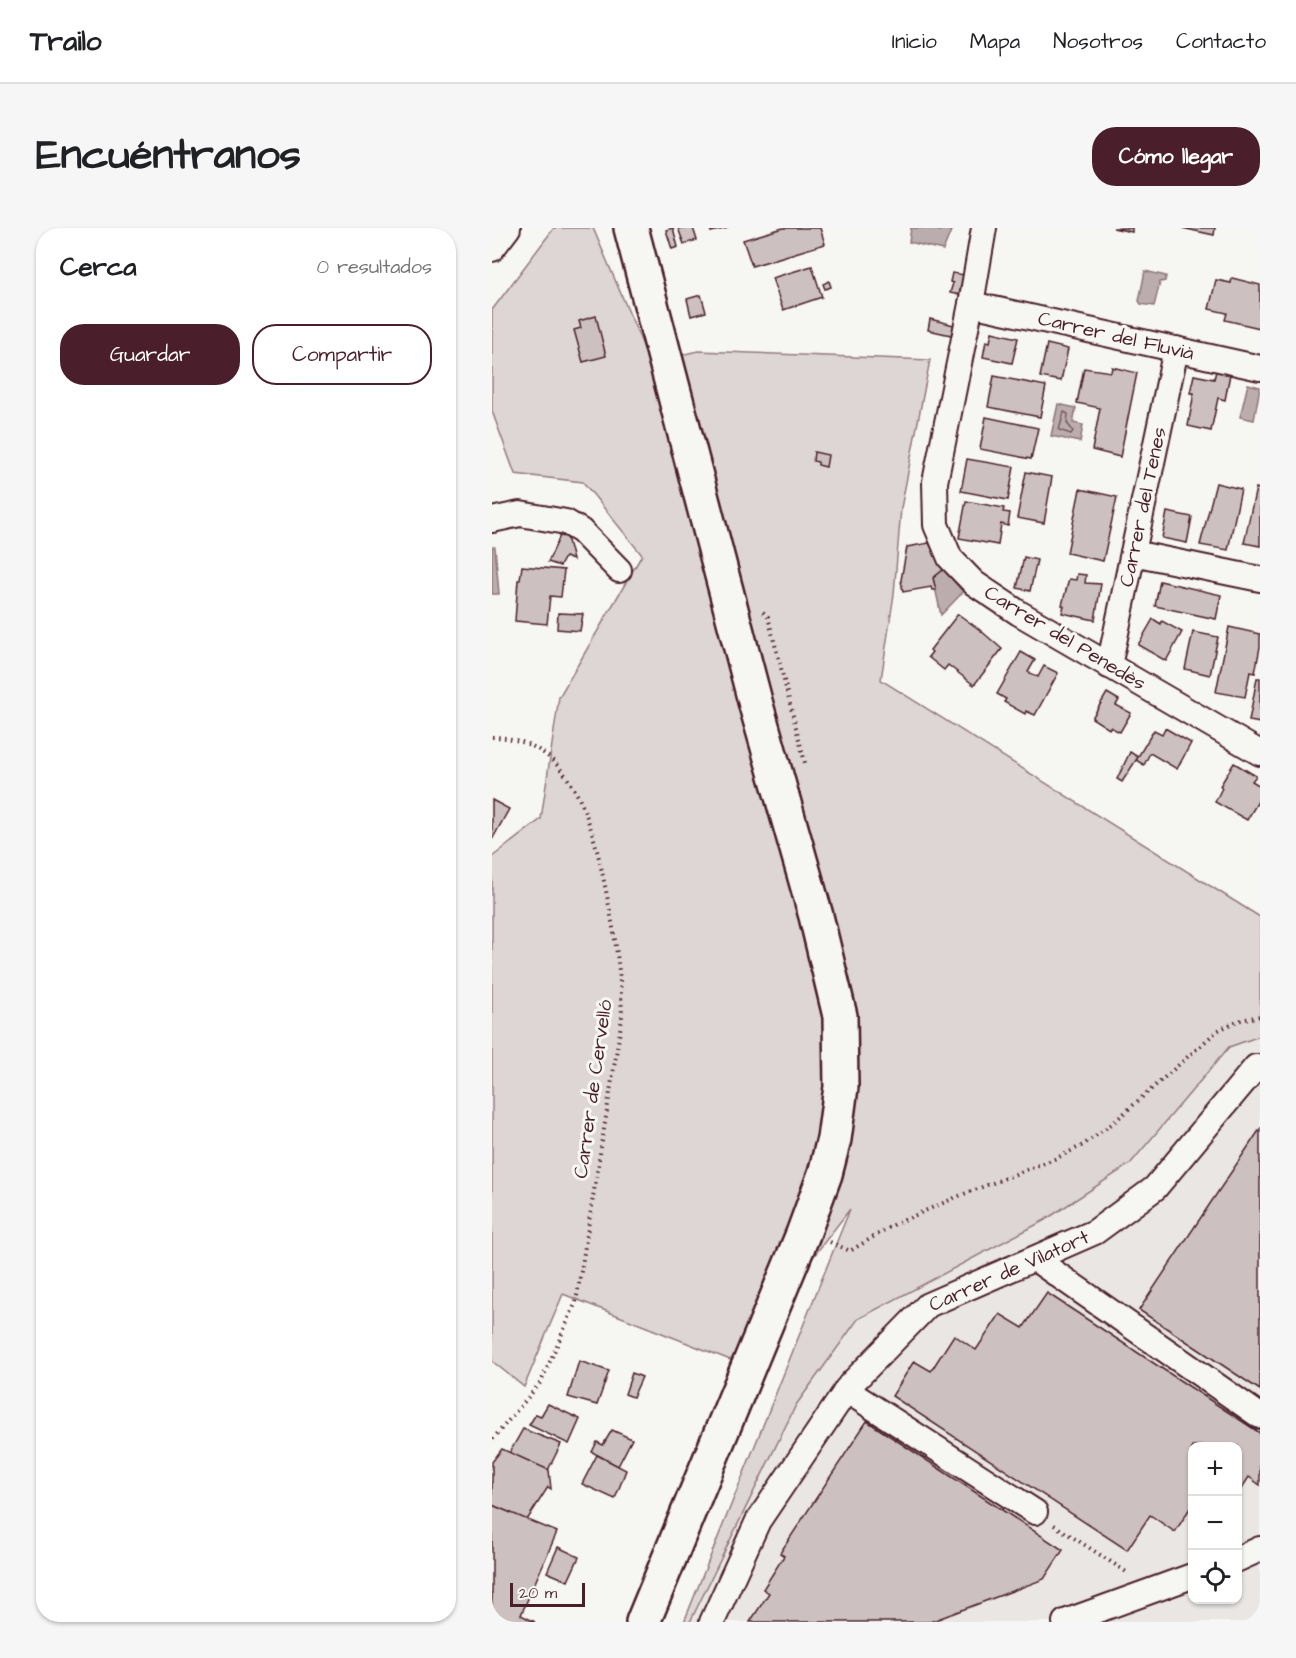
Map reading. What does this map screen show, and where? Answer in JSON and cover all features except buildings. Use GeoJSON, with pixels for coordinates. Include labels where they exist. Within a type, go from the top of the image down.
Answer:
{"type":"FeatureCollection","features":[{"type":"Feature","properties":{"kind":"main road"},"geometry":{"type":"LineString","coordinates":[[631,228],[759,716],[816,916],[840,1016],[842,1053],[834,1139],[825,1174],[643,1622]]}},
{"type":"Feature","properties":{"kind":"street"},"geometry":{"type":"LineString","coordinates":[[492,249],[508,228]]}},
{"type":"Feature","properties":{"kind":"street","name":"Carrer del Penedès"},"geometry":{"type":"LineString","coordinates":[[984,228],[935,482],[936,525],[950,558],[974,583],[1019,613],[1260,753]]}},
{"type":"Feature","properties":{"kind":"street","name":"Carrer del Fluvià"},"geometry":{"type":"LineString","coordinates":[[971,304],[1260,368]]}},
{"type":"Feature","properties":{"kind":"street","name":"Carrer del Tenes"},"geometry":{"type":"LineString","coordinates":[[1109,666],[1176,349]]}},
{"type":"Feature","properties":{"kind":"street"},"geometry":{"type":"LineString","coordinates":[[492,520],[520,514],[566,522],[581,531],[619,570]]}},
{"type":"Feature","properties":{"kind":"street"},"geometry":{"type":"LineString","coordinates":[[1133,553],[1260,579]]}},
{"type":"Feature","properties":{"kind":"street","name":"Carrer de Vilatort"},"geometry":{"type":"LineString","coordinates":[[712,1622],[758,1521],[846,1390],[928,1305],[1095,1232],[1155,1188],[1256,1067],[1260,1066]]}},
{"type":"Feature","properties":{"kind":"street"},"geometry":{"type":"LineString","coordinates":[[1035,1259],[1260,1416]]}},
{"type":"Feature","properties":{"kind":"street"},"geometry":{"type":"LineString","coordinates":[[846,1390],[1035,1512]]}},
{"type":"Feature","properties":{"kind":"street"},"geometry":{"type":"LineString","coordinates":[[1242,1557],[1260,1549]]}},
{"type":"Feature","properties":{"kind":"street"},"geometry":{"type":"LineString","coordinates":[[1065,1622],[1188,1577]]}},
{"type":"Feature","properties":{"kind":"path"},"geometry":{"type":"LineString","coordinates":[[756,606],[768,617],[806,766]]}},
{"type":"Feature","properties":{"kind":"path","name":"Carrer de Cervelló"},"geometry":{"type":"LineString","coordinates":[[492,737],[520,741],[543,753],[565,773],[584,806],[598,850],[611,915],[621,977],[622,1018],[576,1302],[541,1382],[492,1440]]}},
{"type":"Feature","properties":{"kind":"path"},"geometry":{"type":"LineString","coordinates":[[829,1241],[849,1251],[896,1224],[1083,1145],[1113,1123],[1217,1031],[1237,1020],[1260,1016]]}},
{"type":"Feature","properties":{"kind":"path"},"geometry":{"type":"LineString","coordinates":[[825,1252],[833,1231]]}},
{"type":"Feature","properties":{"kind":"path"},"geometry":{"type":"LineString","coordinates":[[1075,1539],[1154,1590]]}},
{"type":"Feature","properties":{"kind":"shaded area"},"geometry":{"type":"Polygon","coordinates":[[[554,228],[593,228],[650,362],[698,351],[930,360],[901,508],[894,594],[881,680],[1260,917],[1260,1036],[1229,1047],[1130,1164],[1045,1220],[858,1319],[796,1405],[690,1622],[684,1622],[850,1209],[733,1361],[563,1294],[524,1387],[492,1361],[492,857],[541,819],[559,697],[642,555],[583,482],[515,474],[492,411],[492,310],[554,228]]]}},
{"type":"Feature","properties":{"kind":"shaded area"},"geometry":{"type":"Polygon","coordinates":[[[1260,1036],[1260,1622],[690,1622],[796,1405],[858,1319],[1045,1220],[1130,1164],[1229,1047],[1260,1036]]]}},
{"type":"Feature","properties":{"kind":"water"},"geometry":{"type":"Polygon","coordinates":[[[911,228],[940,231],[943,228],[951,231],[943,250],[909,242],[911,228]]]}},
{"type":"Feature","properties":{"kind":"water"},"geometry":{"type":"Polygon","coordinates":[[[1145,271],[1166,276],[1165,281],[1160,282],[1154,306],[1141,304],[1139,301],[1145,271]]]}},
{"type":"Feature","properties":{"kind":"water"},"geometry":{"type":"Polygon","coordinates":[[[1248,384],[1260,387],[1254,420],[1240,417],[1248,384]]]}},
{"type":"Feature","properties":{"kind":"water"},"geometry":{"type":"Polygon","coordinates":[[[1058,404],[1076,408],[1073,423],[1083,425],[1080,442],[1051,436],[1058,404]]]}},
{"type":"Feature","properties":{"kind":"water"},"geometry":{"type":"Polygon","coordinates":[[[492,547],[495,547],[499,594],[492,594],[492,547]]]}},
{"type":"Feature","properties":{"kind":"water"},"geometry":{"type":"Polygon","coordinates":[[[944,569],[963,592],[941,615],[933,578],[944,569]]]}}]}
